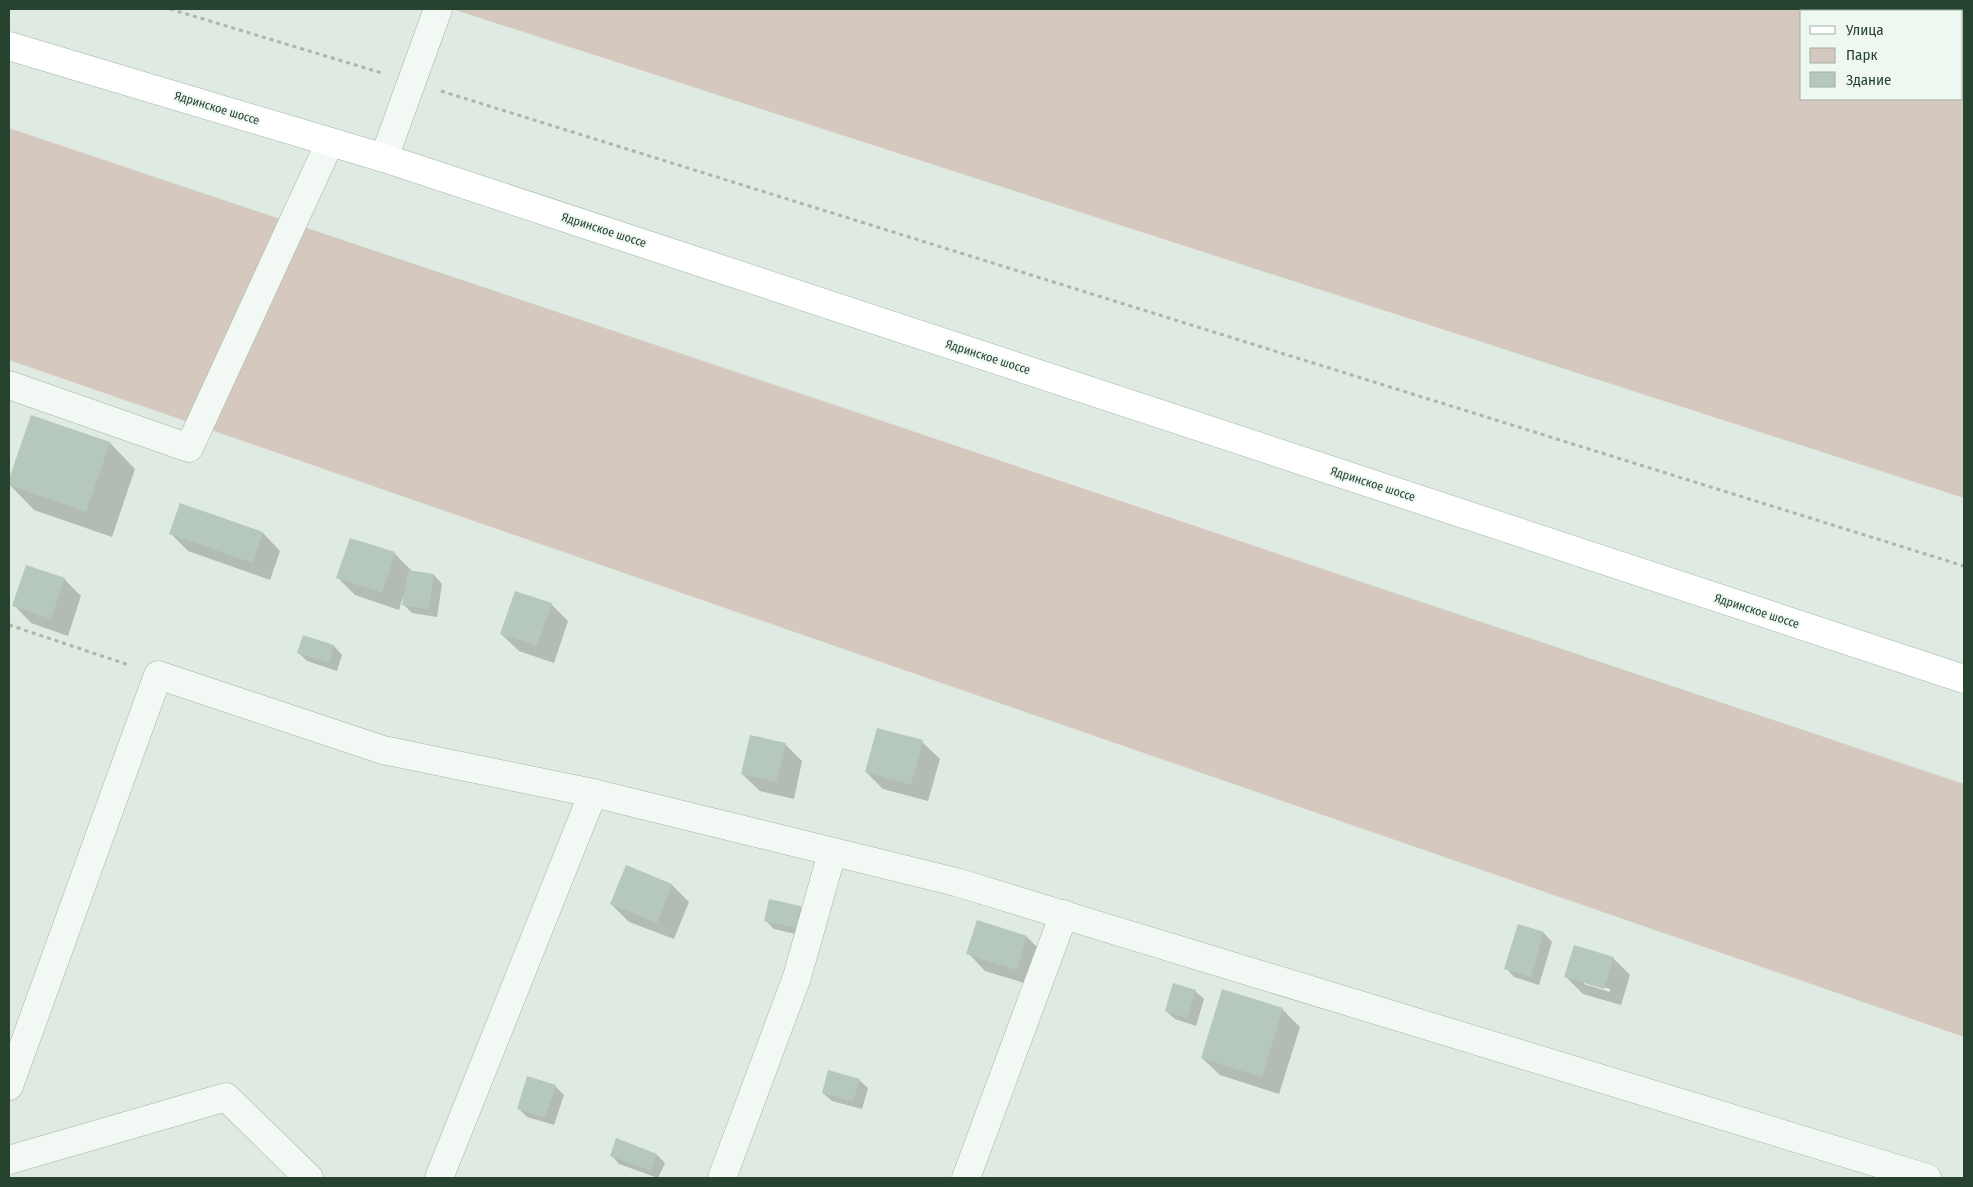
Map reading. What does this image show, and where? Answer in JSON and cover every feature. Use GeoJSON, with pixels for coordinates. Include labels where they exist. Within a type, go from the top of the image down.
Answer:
{"type":"FeatureCollection","features":[{"type":"Feature","properties":{"kind":"main road","name":"Ядринское шоссе"},"geometry":{"type":"LineString","coordinates":[[9,46],[384,158],[1964,679]]}},
{"type":"Feature","properties":{"kind":"street"},"geometry":{"type":"LineString","coordinates":[[384,158],[438,9]]}},
{"type":"Feature","properties":{"kind":"street"},"geometry":{"type":"LineString","coordinates":[[9,385],[190,448],[330,142]]}},
{"type":"Feature","properties":{"kind":"street"},"geometry":{"type":"LineString","coordinates":[[9,1086],[158,674],[384,750],[593,793],[956,882],[1927,1178]]}},
{"type":"Feature","properties":{"kind":"street"},"geometry":{"type":"LineString","coordinates":[[439,1178],[593,793]]}},
{"type":"Feature","properties":{"kind":"street"},"geometry":{"type":"LineString","coordinates":[[722,1178],[798,977],[832,853]]}},
{"type":"Feature","properties":{"kind":"street"},"geometry":{"type":"LineString","coordinates":[[966,1178],[1064,914]]}},
{"type":"Feature","properties":{"kind":"street"},"geometry":{"type":"LineString","coordinates":[[9,1160],[226,1097],[310,1178]]}},
{"type":"Feature","properties":{"kind":"path"},"geometry":{"type":"LineString","coordinates":[[170,9],[1964,566]]}},
{"type":"Feature","properties":{"kind":"path"},"geometry":{"type":"LineString","coordinates":[[9,625],[158,674]]}},
{"type":"Feature","properties":{"kind":"green space"},"geometry":{"type":"Polygon","coordinates":[[[452,9],[1964,9],[1964,498],[452,9]]]}},
{"type":"Feature","properties":{"kind":"green space"},"geometry":{"type":"Polygon","coordinates":[[[9,128],[1964,784],[1964,1037],[9,360],[9,128]]]}},
{"type":"Feature","properties":{"kind":"building"},"geometry":{"type":"Polygon","coordinates":[[[31,415],[110,442],[86,512],[9,485],[9,479],[31,415]]]}},
{"type":"Feature","properties":{"kind":"building"},"geometry":{"type":"Polygon","coordinates":[[[180,503],[263,532],[253,563],[169,534],[180,503]]]}},
{"type":"Feature","properties":{"kind":"building"},"geometry":{"type":"Polygon","coordinates":[[[350,538],[395,552],[382,593],[336,578],[350,538]]]}},
{"type":"Feature","properties":{"kind":"building"},"geometry":{"type":"Polygon","coordinates":[[[26,565],[65,578],[51,619],[12,606],[26,565]]]}},
{"type":"Feature","properties":{"kind":"building"},"geometry":{"type":"Polygon","coordinates":[[[408,570],[434,574],[429,609],[402,605],[408,570]]]}},
{"type":"Feature","properties":{"kind":"building"},"geometry":{"type":"Polygon","coordinates":[[[515,591],[552,603],[537,646],[500,634],[515,591]]]}},
{"type":"Feature","properties":{"kind":"building"},"geometry":{"type":"Polygon","coordinates":[[[303,635],[334,645],[329,663],[297,653],[303,635]]]}},
{"type":"Feature","properties":{"kind":"building"},"geometry":{"type":"Polygon","coordinates":[[[877,728],[923,740],[911,785],[865,772],[877,728]]]}},
{"type":"Feature","properties":{"kind":"building"},"geometry":{"type":"Polygon","coordinates":[[[750,735],[786,743],[776,782],[741,774],[750,735]]]}},
{"type":"Feature","properties":{"kind":"building"},"geometry":{"type":"Polygon","coordinates":[[[626,865],[672,884],[657,923],[610,904],[626,865]]]}},
{"type":"Feature","properties":{"kind":"building"},"geometry":{"type":"Polygon","coordinates":[[[769,899],[801,906],[796,928],[764,921],[769,899]]]}},
{"type":"Feature","properties":{"kind":"building"},"geometry":{"type":"Polygon","coordinates":[[[977,920],[1027,936],[1017,970],[966,954],[977,920]]]}},
{"type":"Feature","properties":{"kind":"building"},"geometry":{"type":"Polygon","coordinates":[[[1518,924],[1544,932],[1531,977],[1504,969],[1518,924]]]}},
{"type":"Feature","properties":{"kind":"building"},"geometry":{"type":"Polygon","coordinates":[[[1574,945],[1614,957],[1604,989],[1564,977],[1574,945]]]}},
{"type":"Feature","properties":{"kind":"building"},"geometry":{"type":"Polygon","coordinates":[[[1173,983],[1196,990],[1187,1018],[1165,1011],[1173,983]]]}},
{"type":"Feature","properties":{"kind":"building"},"geometry":{"type":"Polygon","coordinates":[[[1222,989],[1283,1008],[1262,1077],[1201,1058],[1222,989]]]}},
{"type":"Feature","properties":{"kind":"building"},"geometry":{"type":"Polygon","coordinates":[[[828,1070],[860,1079],[853,1102],[822,1093],[828,1070]]]}},
{"type":"Feature","properties":{"kind":"building"},"geometry":{"type":"Polygon","coordinates":[[[527,1076],[556,1085],[545,1118],[517,1109],[527,1076]]]}},
{"type":"Feature","properties":{"kind":"building"},"geometry":{"type":"Polygon","coordinates":[[[616,1138],[657,1154],[651,1171],[610,1156],[616,1138]]]}}]}
